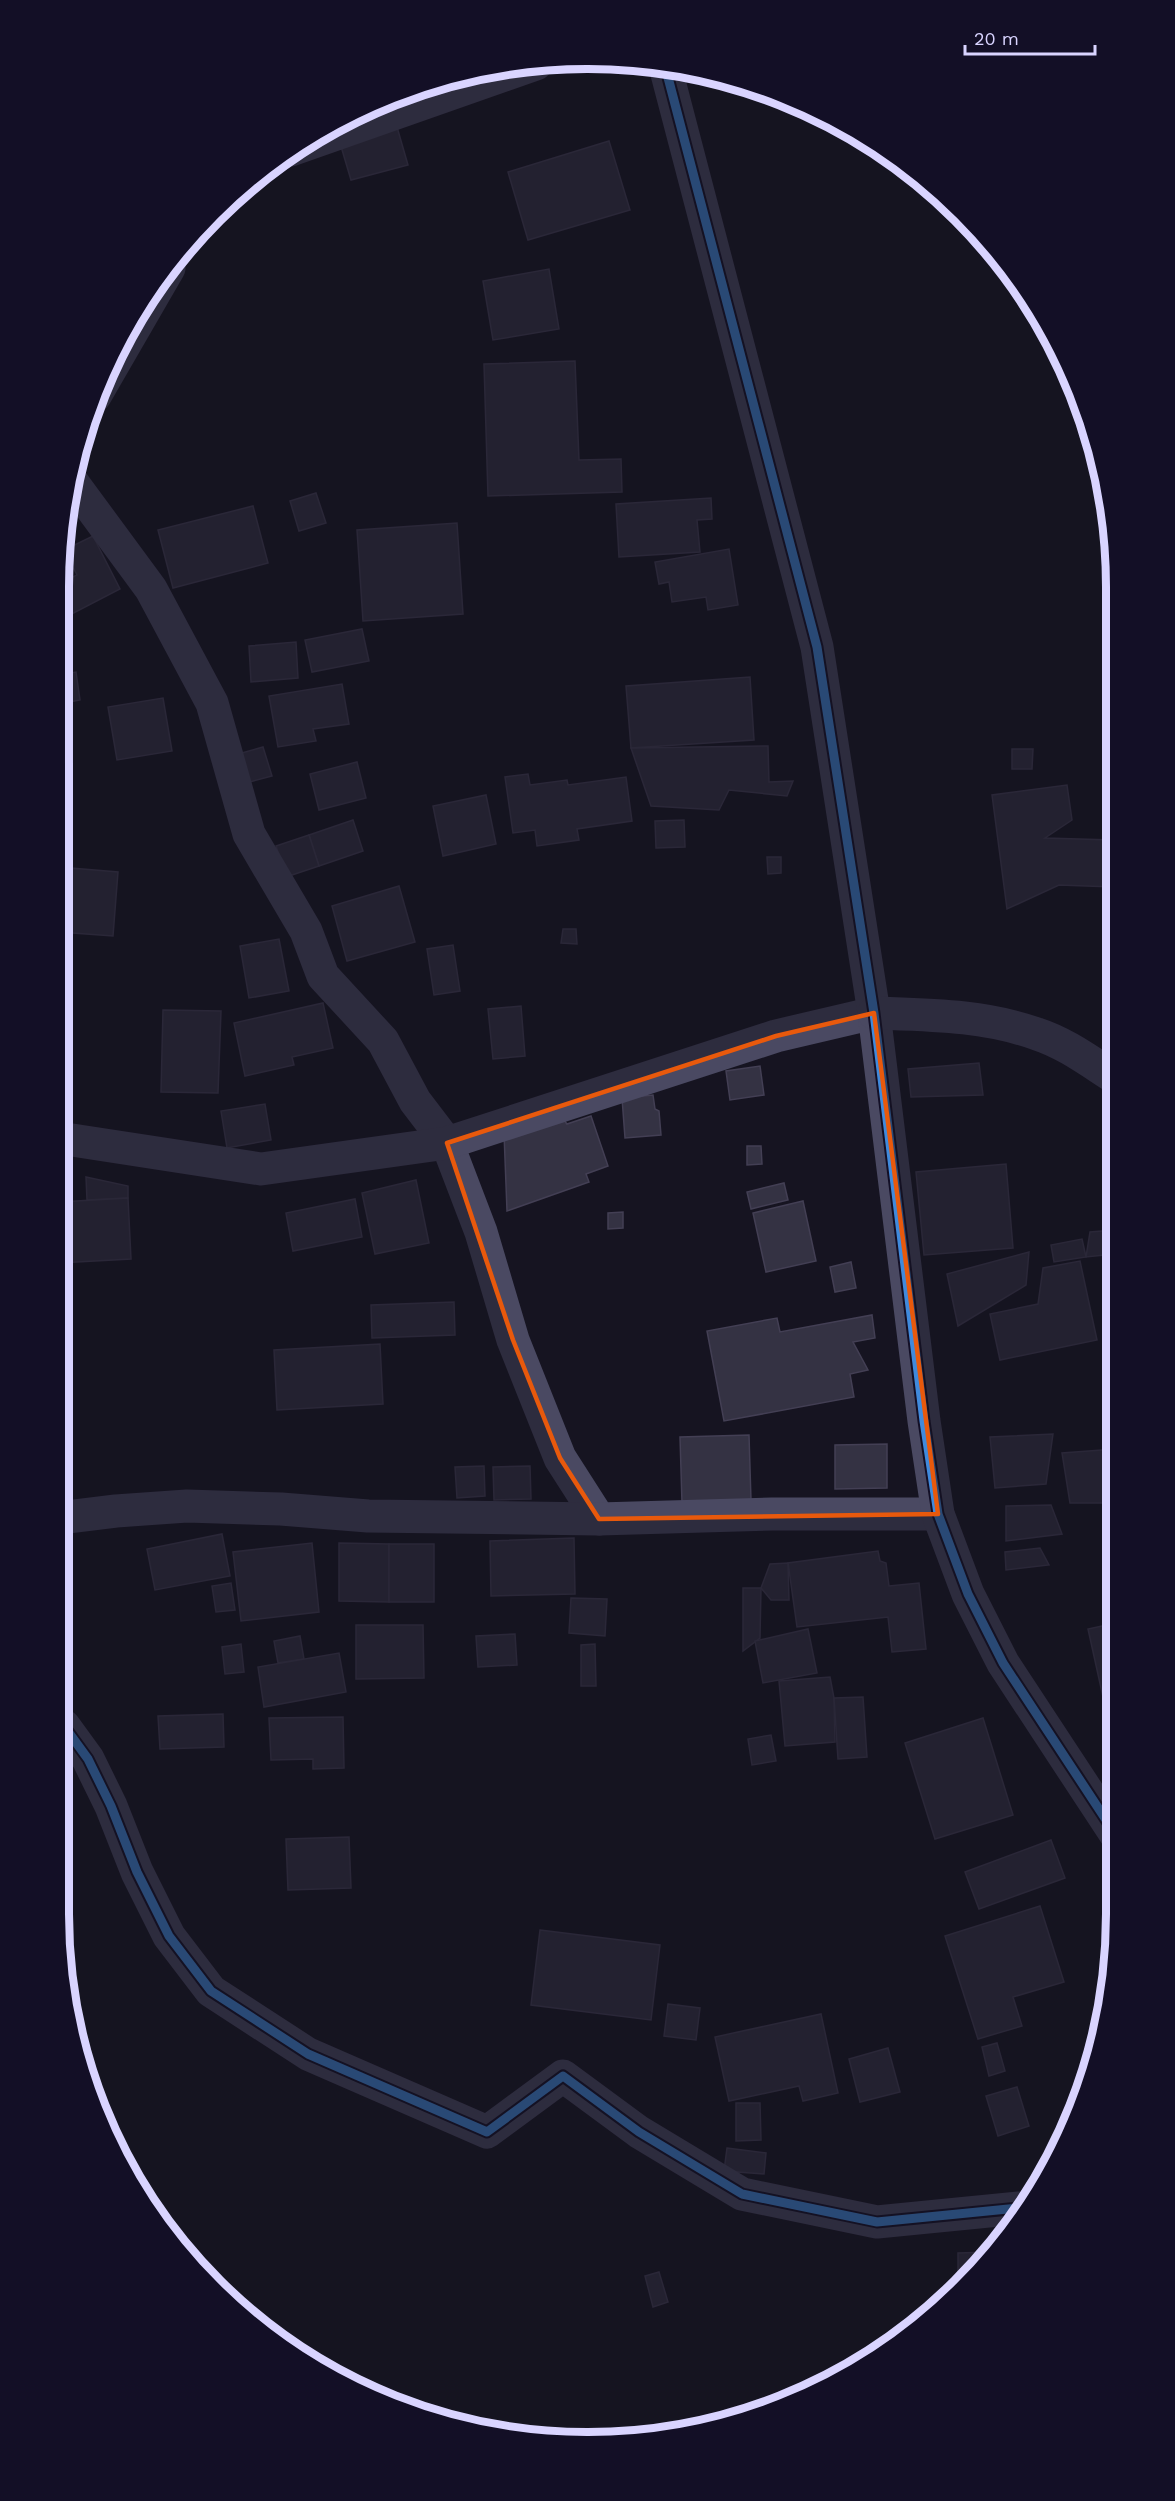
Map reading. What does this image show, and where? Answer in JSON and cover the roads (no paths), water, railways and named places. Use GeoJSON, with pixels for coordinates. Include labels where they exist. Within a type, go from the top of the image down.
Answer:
{"type":"FeatureCollection","features":[{"type":"Feature","properties":{"kind":"street"},"geometry":{"type":"LineString","coordinates":[[666,75],[817,647],[874,1013],[924,1421],[938,1514],[968,1594],[1003,1663],[1106,1820]]}},
{"type":"Feature","properties":{"kind":"street"},"geometry":{"type":"LineString","coordinates":[[333,135],[501,76]]}},
{"type":"Feature","properties":{"kind":"street"},"geometry":{"type":"LineString","coordinates":[[78,490],[151,589],[212,703],[249,834],[306,931],[323,976],[383,1041],[415,1101],[447,1143],[481,1232],[513,1340],[560,1458],[599,1519]]}},
{"type":"Feature","properties":{"kind":"street"},"geometry":{"type":"LineString","coordinates":[[69,1140],[261,1170],[447,1143],[776,1036],[874,1013],[954,1016],[992,1021],[1039,1034],[1074,1051],[1106,1072]]}},
{"type":"Feature","properties":{"kind":"street"},"geometry":{"type":"LineString","coordinates":[[69,1517],[187,1506],[281,1509],[368,1516],[599,1519],[938,1514]]}},
{"type":"Feature","properties":{"kind":"street"},"geometry":{"type":"LineString","coordinates":[[69,1733],[88,1759],[111,1806],[137,1872],[169,1935],[211,1991],[308,2054],[487,2132],[563,2076],[639,2132],[742,2194],[877,2222],[1014,2208]]}}]}
